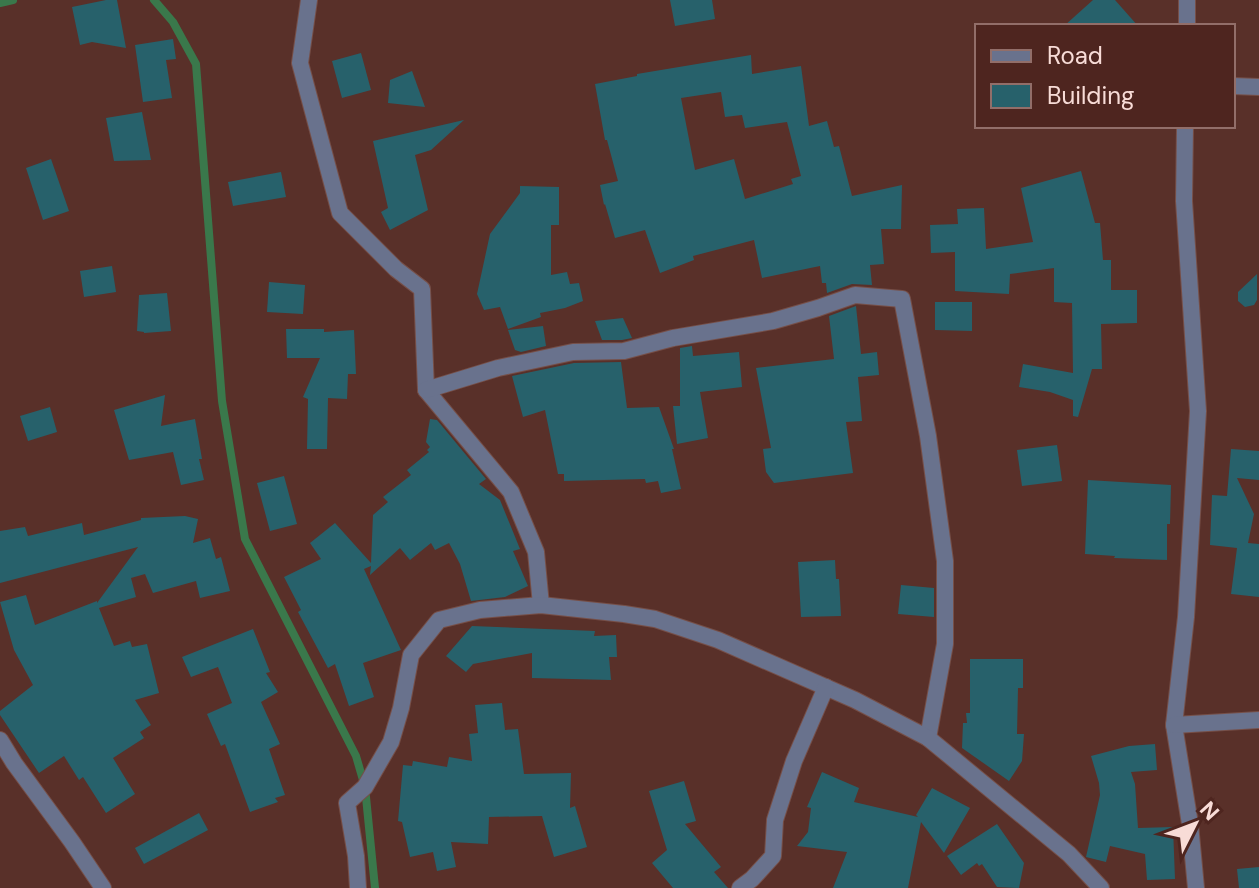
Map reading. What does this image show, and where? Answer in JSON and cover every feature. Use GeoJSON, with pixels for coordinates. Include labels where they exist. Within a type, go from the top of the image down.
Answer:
{"type":"FeatureCollection","features":[{"type":"Feature","properties":{"kind":"street"},"geometry":{"type":"LineString","coordinates":[[309,0],[300,63],[340,213],[396,269],[422,289],[426,390],[511,492],[536,552],[541,605]]}},
{"type":"Feature","properties":{"kind":"street"},"geometry":{"type":"LineString","coordinates":[[1187,0],[1187,24]]}},
{"type":"Feature","properties":{"kind":"street"},"geometry":{"type":"LineString","coordinates":[[1235,86],[1259,87]]}},
{"type":"Feature","properties":{"kind":"street"},"geometry":{"type":"LineString","coordinates":[[1185,128],[1184,201],[1198,411],[1186,617],[1174,725],[1190,824],[1196,888]]}},
{"type":"Feature","properties":{"kind":"street"},"geometry":{"type":"LineString","coordinates":[[426,390],[498,368],[573,352],[624,351],[673,338],[773,321],[855,295],[902,299],[928,436],[945,561],[945,644],[928,738]]}},
{"type":"Feature","properties":{"kind":"street"},"geometry":{"type":"LineString","coordinates":[[358,888],[347,803],[365,787],[391,742],[411,655],[439,620],[480,610],[541,605],[655,619],[718,640],[855,700],[928,738],[1069,854],[1101,888]]}},
{"type":"Feature","properties":{"kind":"street"},"geometry":{"type":"LineString","coordinates":[[740,888],[773,856],[775,820],[794,761],[826,687]]}},
{"type":"Feature","properties":{"kind":"street"},"geometry":{"type":"LineString","coordinates":[[1174,725],[1259,720]]}},
{"type":"Feature","properties":{"kind":"street"},"geometry":{"type":"LineString","coordinates":[[0,740],[103,888]]}},
{"type":"Feature","properties":{"kind":"building"},"geometry":{"type":"Polygon","coordinates":[[[117,0],[126,48],[92,42],[80,45],[72,7],[117,0]]]}},
{"type":"Feature","properties":{"kind":"building"},"geometry":{"type":"Polygon","coordinates":[[[670,0],[712,0],[715,19],[675,26],[670,0]]]}},
{"type":"Feature","properties":{"kind":"building"},"geometry":{"type":"Polygon","coordinates":[[[1093,0],[1115,0],[1136,24],[1066,24],[1093,0]]]}},
{"type":"Feature","properties":{"kind":"building"},"geometry":{"type":"Polygon","coordinates":[[[173,39],[176,59],[166,60],[172,98],[143,102],[135,45],[173,39]]]}},
{"type":"Feature","properties":{"kind":"building"},"geometry":{"type":"Polygon","coordinates":[[[361,53],[371,90],[342,98],[332,61],[361,53]]]}},
{"type":"Feature","properties":{"kind":"building"},"geometry":{"type":"Polygon","coordinates":[[[751,55],[752,74],[801,66],[809,126],[827,121],[834,147],[839,146],[852,196],[902,185],[901,229],[881,229],[884,264],[870,265],[872,285],[852,284],[827,293],[820,266],[762,278],[754,240],[693,256],[694,260],[660,273],[645,230],[615,238],[600,185],[618,181],[605,140],[595,84],[751,55]],[[721,92],[681,98],[695,170],[734,159],[745,199],[793,184],[791,179],[801,176],[787,122],[745,128],[742,115],[725,117],[721,92]]]}},
{"type":"Feature","properties":{"kind":"building"},"geometry":{"type":"Polygon","coordinates":[[[412,71],[425,107],[388,103],[390,80],[412,71]]]}},
{"type":"Feature","properties":{"kind":"building"},"geometry":{"type":"Polygon","coordinates":[[[142,112],[151,160],[114,161],[106,118],[142,112]]]}},
{"type":"Feature","properties":{"kind":"building"},"geometry":{"type":"Polygon","coordinates":[[[464,120],[431,150],[415,155],[428,210],[390,230],[381,212],[388,208],[373,141],[464,120]]]}},
{"type":"Feature","properties":{"kind":"building"},"geometry":{"type":"Polygon","coordinates":[[[51,159],[69,211],[43,220],[26,168],[51,159]]]}},
{"type":"Feature","properties":{"kind":"building"},"geometry":{"type":"Polygon","coordinates":[[[1081,171],[1095,223],[1100,223],[1103,260],[1111,260],[1111,290],[1137,290],[1137,323],[1101,324],[1102,369],[1092,369],[1078,417],[1073,416],[1073,400],[1019,387],[1023,364],[1073,373],[1072,303],[1054,302],[1054,268],[1010,274],[1009,294],[955,291],[955,252],[931,253],[930,225],[958,224],[957,209],[984,208],[986,249],[1033,242],[1021,188],[1081,171]]]}},
{"type":"Feature","properties":{"kind":"building"},"geometry":{"type":"Polygon","coordinates":[[[281,172],[286,197],[233,206],[228,182],[281,172]]]}},
{"type":"Feature","properties":{"kind":"building"},"geometry":{"type":"Polygon","coordinates":[[[520,186],[559,187],[559,225],[551,225],[551,275],[567,272],[570,284],[579,283],[583,301],[540,313],[541,317],[508,329],[500,307],[484,310],[477,294],[490,234],[520,193],[520,186]]]}},
{"type":"Feature","properties":{"kind":"building"},"geometry":{"type":"Polygon","coordinates":[[[112,266],[116,292],[84,297],[80,271],[112,266]]]}},
{"type":"Feature","properties":{"kind":"building"},"geometry":{"type":"Polygon","coordinates":[[[1257,274],[1257,300],[1254,305],[1245,307],[1238,301],[1238,292],[1257,274]]]}},
{"type":"Feature","properties":{"kind":"building"},"geometry":{"type":"Polygon","coordinates":[[[269,282],[305,285],[303,314],[267,312],[269,282]]]}},
{"type":"Feature","properties":{"kind":"building"},"geometry":{"type":"Polygon","coordinates":[[[167,293],[171,331],[137,331],[139,295],[167,293]]]}},
{"type":"Feature","properties":{"kind":"building"},"geometry":{"type":"Polygon","coordinates":[[[935,302],[972,302],[972,331],[935,330],[935,302]]]}},
{"type":"Feature","properties":{"kind":"building"},"geometry":{"type":"Polygon","coordinates":[[[856,306],[861,354],[877,352],[879,375],[858,377],[862,421],[846,422],[853,473],[774,483],[766,472],[763,449],[771,448],[756,368],[834,359],[829,316],[856,306]]]}},
{"type":"Feature","properties":{"kind":"building"},"geometry":{"type":"Polygon","coordinates":[[[623,318],[632,338],[602,340],[595,321],[623,318]]]}},
{"type":"Feature","properties":{"kind":"building"},"geometry":{"type":"Polygon","coordinates":[[[543,326],[546,346],[521,352],[515,350],[508,330],[543,326]]]}},
{"type":"Feature","properties":{"kind":"building"},"geometry":{"type":"Polygon","coordinates":[[[286,329],[324,329],[324,332],[354,330],[356,374],[348,374],[347,399],[328,398],[327,449],[307,449],[308,399],[303,397],[320,358],[287,358],[286,329]]]}},
{"type":"Feature","properties":{"kind":"building"},"geometry":{"type":"Polygon","coordinates":[[[692,346],[693,356],[739,352],[742,387],[700,392],[708,438],[677,444],[673,406],[680,406],[680,348],[692,346]]]}},
{"type":"Feature","properties":{"kind":"building"},"geometry":{"type":"Polygon","coordinates":[[[621,362],[627,408],[659,407],[674,449],[681,489],[661,493],[658,481],[646,483],[645,479],[564,481],[564,474],[558,474],[545,410],[523,417],[512,376],[574,363],[621,362]]]}},
{"type":"Feature","properties":{"kind":"building"},"geometry":{"type":"Polygon","coordinates":[[[165,395],[161,426],[195,419],[204,480],[181,485],[173,452],[129,460],[114,410],[165,395]]]}},
{"type":"Feature","properties":{"kind":"building"},"geometry":{"type":"Polygon","coordinates":[[[50,407],[57,432],[28,441],[20,416],[50,407]]]}},
{"type":"Feature","properties":{"kind":"building"},"geometry":{"type":"Polygon","coordinates":[[[430,419],[437,420],[486,479],[479,484],[500,500],[520,549],[513,551],[528,586],[505,597],[471,601],[460,564],[449,543],[435,550],[431,543],[410,560],[400,548],[370,575],[371,566],[364,569],[401,650],[363,663],[374,697],[349,706],[335,664],[328,668],[298,612],[301,610],[284,577],[321,559],[310,543],[335,523],[371,563],[373,515],[388,502],[383,497],[411,475],[407,470],[429,452],[426,442],[430,419]]]}},
{"type":"Feature","properties":{"kind":"building"},"geometry":{"type":"Polygon","coordinates":[[[1057,445],[1062,481],[1022,486],[1017,450],[1057,445]]]}},
{"type":"Feature","properties":{"kind":"building"},"geometry":{"type":"Polygon","coordinates":[[[1231,449],[1259,451],[1259,480],[1237,478],[1254,514],[1248,543],[1259,544],[1259,597],[1231,594],[1237,548],[1210,545],[1212,495],[1227,496],[1231,449]]]}},
{"type":"Feature","properties":{"kind":"building"},"geometry":{"type":"Polygon","coordinates":[[[284,476],[297,524],[270,531],[257,483],[284,476]]]}},
{"type":"Feature","properties":{"kind":"building"},"geometry":{"type":"Polygon","coordinates":[[[1088,480],[1171,485],[1167,560],[1085,554],[1088,480]]]}},
{"type":"Feature","properties":{"kind":"building"},"geometry":{"type":"Polygon","coordinates":[[[185,516],[198,519],[193,543],[210,538],[216,559],[221,557],[230,591],[200,598],[196,581],[153,593],[145,574],[131,578],[136,597],[99,608],[114,646],[130,641],[132,647],[147,644],[159,693],[135,700],[151,725],[140,732],[144,738],[113,758],[135,794],[106,813],[83,777],[79,780],[64,756],[39,773],[0,715],[0,711],[33,685],[14,650],[0,602],[26,595],[35,625],[97,603],[138,547],[0,583],[0,531],[25,527],[28,536],[82,523],[84,535],[141,518],[185,516]]]}},
{"type":"Feature","properties":{"kind":"building"},"geometry":{"type":"Polygon","coordinates":[[[835,560],[841,616],[801,617],[798,562],[835,560]]]}},
{"type":"Feature","properties":{"kind":"building"},"geometry":{"type":"Polygon","coordinates":[[[901,585],[934,588],[934,617],[898,614],[901,585]]]}},
{"type":"Feature","properties":{"kind":"building"},"geometry":{"type":"Polygon","coordinates":[[[472,626],[595,631],[594,636],[616,635],[617,657],[609,657],[611,680],[532,678],[532,653],[473,664],[466,672],[446,656],[472,626]]]}},
{"type":"Feature","properties":{"kind":"building"},"geometry":{"type":"Polygon","coordinates":[[[253,629],[270,672],[266,673],[278,692],[261,702],[280,744],[269,749],[285,795],[275,798],[278,802],[250,812],[225,744],[221,746],[207,714],[232,703],[218,667],[191,677],[182,657],[253,629]]]}},
{"type":"Feature","properties":{"kind":"building"},"geometry":{"type":"Polygon","coordinates":[[[970,659],[1023,659],[1023,688],[1018,688],[1017,734],[1024,734],[1022,761],[1009,781],[962,748],[963,723],[967,723],[966,713],[970,713],[970,659]]]}},
{"type":"Feature","properties":{"kind":"building"},"geometry":{"type":"Polygon","coordinates":[[[502,703],[505,730],[518,729],[524,774],[571,773],[570,808],[575,806],[587,847],[554,857],[542,816],[489,817],[488,844],[451,842],[456,867],[437,871],[433,852],[410,857],[402,822],[398,821],[403,765],[412,766],[413,761],[447,767],[449,757],[472,761],[469,734],[478,733],[475,705],[502,703]]]}},
{"type":"Feature","properties":{"kind":"building"},"geometry":{"type":"Polygon","coordinates":[[[1155,744],[1157,770],[1131,772],[1135,784],[1138,828],[1173,827],[1175,879],[1147,880],[1145,854],[1110,846],[1106,862],[1086,857],[1100,795],[1091,756],[1129,746],[1155,744]]]}},
{"type":"Feature","properties":{"kind":"building"},"geometry":{"type":"Polygon","coordinates":[[[822,772],[859,788],[854,802],[918,817],[916,815],[932,788],[970,808],[944,853],[921,822],[908,888],[833,888],[847,852],[797,846],[808,832],[811,808],[807,807],[822,772]]]}},
{"type":"Feature","properties":{"kind":"building"},"geometry":{"type":"Polygon","coordinates":[[[684,781],[696,821],[685,824],[721,867],[714,872],[728,888],[673,888],[652,863],[667,850],[649,791],[684,781]]]}},
{"type":"Feature","properties":{"kind":"building"},"geometry":{"type":"Polygon","coordinates":[[[199,813],[208,830],[144,864],[135,848],[199,813]]]}},
{"type":"Feature","properties":{"kind":"building"},"geometry":{"type":"Polygon","coordinates":[[[997,824],[1024,863],[1019,888],[997,887],[982,864],[979,866],[977,863],[961,875],[947,856],[997,824]]]}},
{"type":"Feature","properties":{"kind":"building"},"geometry":{"type":"Polygon","coordinates":[[[1259,867],[1259,888],[1239,888],[1237,869],[1259,867]]]}},
{"type":"Feature","properties":{"kind":"waterway"},"geometry":{"type":"LineString","coordinates":[[0,3],[13,0]]}},
{"type":"Feature","properties":{"kind":"waterway"},"geometry":{"type":"LineString","coordinates":[[154,0],[173,22],[196,64],[222,401],[245,539],[356,756],[365,787],[375,888]]}}]}
